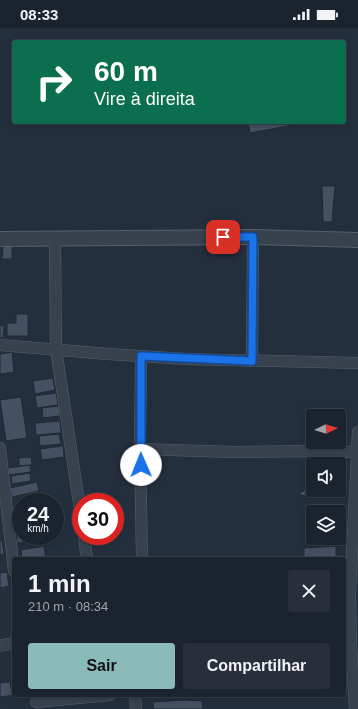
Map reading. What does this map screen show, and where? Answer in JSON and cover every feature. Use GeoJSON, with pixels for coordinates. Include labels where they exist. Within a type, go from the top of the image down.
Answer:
{"type":"FeatureCollection","features":[{"type":"Feature","properties":{"kind":"street"},"geometry":{"type":"LineString","coordinates":[[252,361],[253,237]]}},
{"type":"Feature","properties":{"kind":"street"},"geometry":{"type":"LineString","coordinates":[[0,239],[253,237],[358,240]]}},
{"type":"Feature","properties":{"kind":"street"},"geometry":{"type":"LineString","coordinates":[[55,239],[56,349],[78,493]]}},
{"type":"Feature","properties":{"kind":"street"},"geometry":{"type":"LineString","coordinates":[[0,345],[141,356],[252,361],[358,363]]}},
{"type":"Feature","properties":{"kind":"street"},"geometry":{"type":"LineString","coordinates":[[141,356],[140,449],[142,557]]}},
{"type":"Feature","properties":{"kind":"street"},"geometry":{"type":"LineString","coordinates":[[355,709],[350,594],[358,432]]}},
{"type":"Feature","properties":{"kind":"street"},"geometry":{"type":"LineString","coordinates":[[0,448],[12,557]]}},
{"type":"Feature","properties":{"kind":"street"},"geometry":{"type":"LineString","coordinates":[[140,449],[233,452],[356,452]]}},
{"type":"Feature","properties":{"kind":"street"},"geometry":{"type":"LineString","coordinates":[[85,545],[87,557]]}},
{"type":"Feature","properties":{"kind":"street"},"geometry":{"type":"LineString","coordinates":[[0,646],[12,643]]}},
{"type":"Feature","properties":{"kind":"street"},"geometry":{"type":"LineString","coordinates":[[36,702],[89,697]]}},
{"type":"Feature","properties":{"kind":"street"},"geometry":{"type":"LineString","coordinates":[[135,697],[136,709]]}},
{"type":"Feature","properties":{"kind":"building"},"geometry":{"type":"Polygon","coordinates":[[[248,124],[299,124],[250,133],[248,124]]]}},
{"type":"Feature","properties":{"kind":"building"},"geometry":{"type":"Polygon","coordinates":[[[322,186],[335,186],[332,222],[323,222],[322,186]]]}},
{"type":"Feature","properties":{"kind":"building"},"geometry":{"type":"Polygon","coordinates":[[[3,245],[12,245],[12,259],[2,259],[3,245]]]}},
{"type":"Feature","properties":{"kind":"building"},"geometry":{"type":"Polygon","coordinates":[[[16,314],[28,314],[28,336],[7,336],[7,323],[16,323],[16,314]]]}},
{"type":"Feature","properties":{"kind":"building"},"geometry":{"type":"Polygon","coordinates":[[[0,325],[4,326],[3,338],[0,338],[0,325]]]}},
{"type":"Feature","properties":{"kind":"building"},"geometry":{"type":"Polygon","coordinates":[[[12,352],[14,372],[0,374],[0,354],[12,352]]]}},
{"type":"Feature","properties":{"kind":"building"},"geometry":{"type":"Polygon","coordinates":[[[53,378],[55,390],[35,394],[33,381],[53,378]]]}},
{"type":"Feature","properties":{"kind":"building"},"geometry":{"type":"Polygon","coordinates":[[[56,393],[58,405],[37,408],[35,396],[56,393]]]}},
{"type":"Feature","properties":{"kind":"building"},"geometry":{"type":"Polygon","coordinates":[[[21,397],[27,438],[6,441],[0,400],[21,397]]]}},
{"type":"Feature","properties":{"kind":"building"},"geometry":{"type":"Polygon","coordinates":[[[59,406],[60,416],[43,418],[42,408],[59,406]]]}},
{"type":"Feature","properties":{"kind":"building"},"geometry":{"type":"Polygon","coordinates":[[[60,421],[61,433],[36,435],[35,423],[60,421]]]}},
{"type":"Feature","properties":{"kind":"building"},"geometry":{"type":"Polygon","coordinates":[[[59,434],[61,444],[40,446],[39,436],[59,434]]]}},
{"type":"Feature","properties":{"kind":"building"},"geometry":{"type":"Polygon","coordinates":[[[63,446],[64,457],[42,460],[40,449],[63,446]]]}},
{"type":"Feature","properties":{"kind":"building"},"geometry":{"type":"Polygon","coordinates":[[[31,457],[32,465],[19,466],[19,458],[31,457]]]}},
{"type":"Feature","properties":{"kind":"building"},"geometry":{"type":"Polygon","coordinates":[[[30,465],[31,472],[9,475],[8,468],[30,465]]]}},
{"type":"Feature","properties":{"kind":"building"},"geometry":{"type":"Polygon","coordinates":[[[30,473],[31,481],[12,484],[11,476],[30,473]]]}},
{"type":"Feature","properties":{"kind":"building"},"geometry":{"type":"Polygon","coordinates":[[[37,482],[39,491],[30,493],[12,493],[12,497],[10,488],[37,482]]]}},
{"type":"Feature","properties":{"kind":"building"},"geometry":{"type":"Polygon","coordinates":[[[306,482],[306,496],[300,495],[300,492],[304,491],[306,482]]]}},
{"type":"Feature","properties":{"kind":"building"},"geometry":{"type":"Polygon","coordinates":[[[0,540],[2,540],[4,554],[0,555],[0,540]]]}},
{"type":"Feature","properties":{"kind":"building"},"geometry":{"type":"Polygon","coordinates":[[[44,546],[46,557],[22,557],[21,550],[44,546]]]}},
{"type":"Feature","properties":{"kind":"building"},"geometry":{"type":"Polygon","coordinates":[[[336,546],[336,557],[304,557],[304,548],[336,546]]]}},
{"type":"Feature","properties":{"kind":"building"},"geometry":{"type":"Polygon","coordinates":[[[7,572],[9,586],[0,588],[0,573],[7,572]]]}},
{"type":"Feature","properties":{"kind":"building"},"geometry":{"type":"Polygon","coordinates":[[[10,682],[12,696],[0,697],[0,683],[10,682]]]}},
{"type":"Feature","properties":{"kind":"building"},"geometry":{"type":"Polygon","coordinates":[[[185,700],[202,701],[203,709],[154,709],[153,702],[185,700]]]}},
{"type":"Feature","properties":{"kind":"route"},"geometry":{"type":"LineString","coordinates":[[141,465],[141,356],[252,361],[253,237],[223,237]]}}]}
